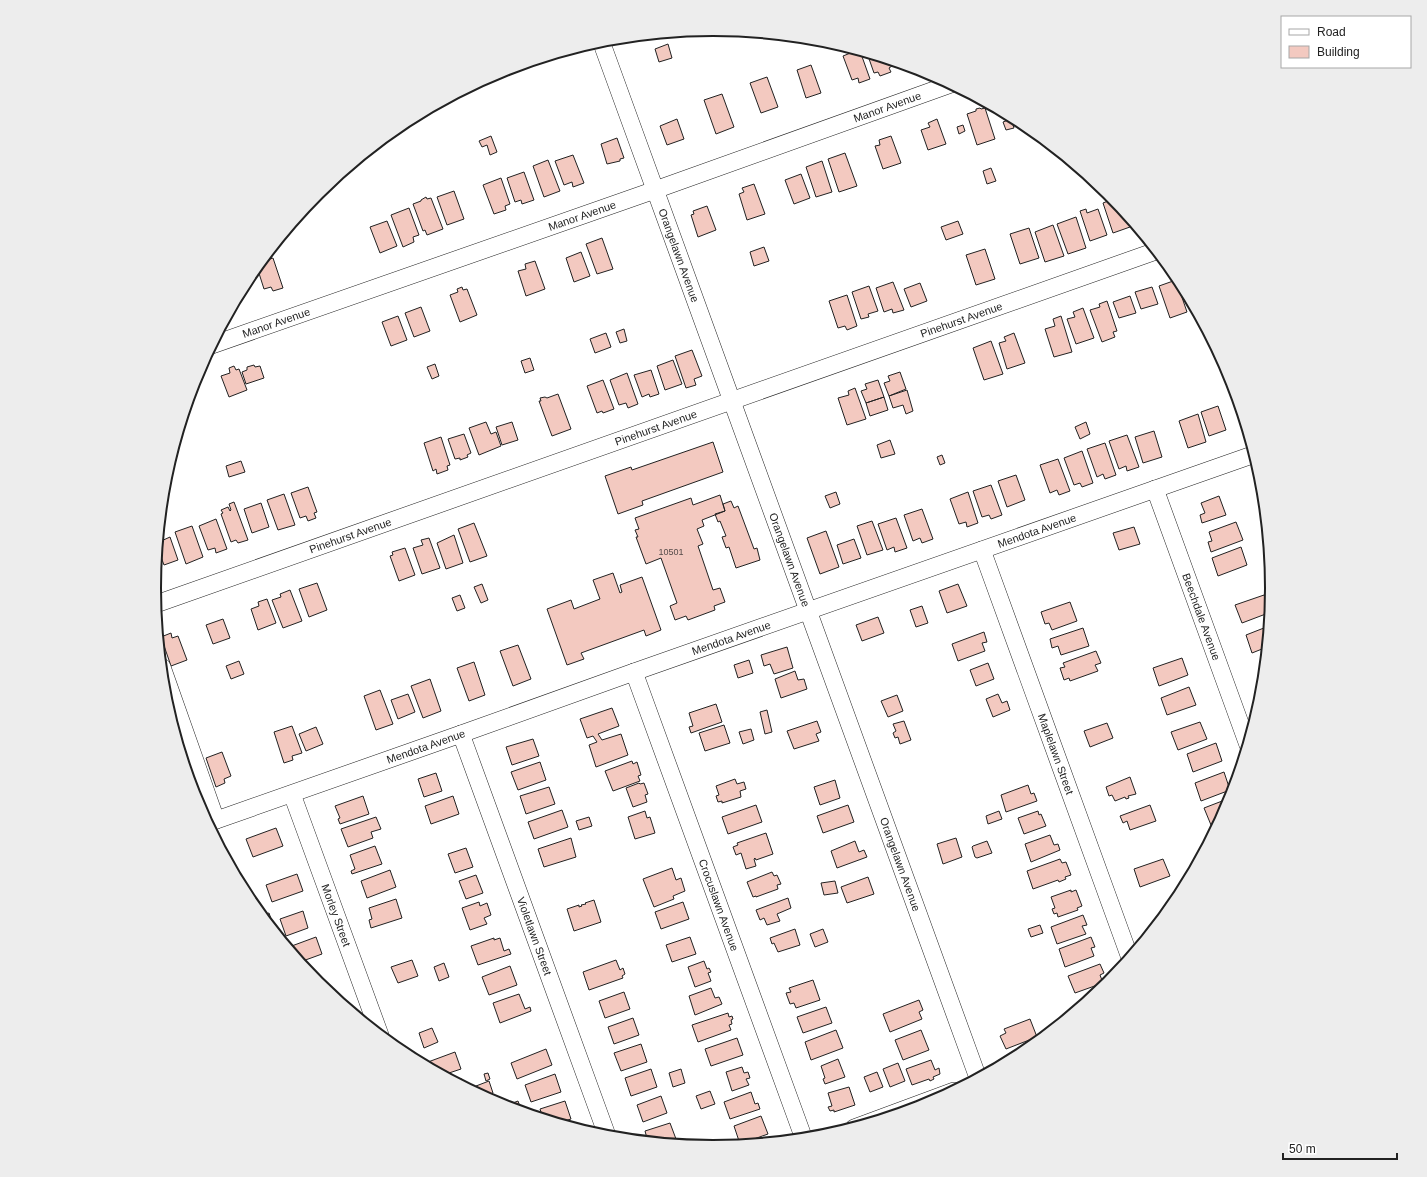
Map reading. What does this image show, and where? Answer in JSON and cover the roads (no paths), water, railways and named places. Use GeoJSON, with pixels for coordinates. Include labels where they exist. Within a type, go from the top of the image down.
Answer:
{"type":"FeatureCollection","features":[{"type":"Feature","properties":{"kind":"street","name":"Orangelawn Avenue"},"geometry":{"type":"LineString","coordinates":[[603,48],[977,1074]]}},
{"type":"Feature","properties":{"kind":"street","name":"Manor Avenue"},"geometry":{"type":"LineString","coordinates":[[219,343],[655,190],[944,87]]}},
{"type":"Feature","properties":{"kind":"street","name":"Pinehurst Avenue"},"geometry":{"type":"LineString","coordinates":[[161,602],[1152,252]]}},
{"type":"Feature","properties":{"kind":"street","name":"Mendota Avenue"},"geometry":{"type":"LineString","coordinates":[[213,822],[1249,456]]}},
{"type":"Feature","properties":{"kind":"street","name":"Beechdale Avenue"},"geometry":{"type":"LineString","coordinates":[[1155,489],[1245,737]]}},
{"type":"Feature","properties":{"kind":"street","name":"Maplelawn Street"},"geometry":{"type":"LineString","coordinates":[[982,550],[1128,954]]}},
{"type":"Feature","properties":{"kind":"street","name":"Crocuslawn Avenue"},"geometry":{"type":"LineString","coordinates":[[634,672],[802,1133]]}},
{"type":"Feature","properties":{"kind":"street"},"geometry":{"type":"LineString","coordinates":[[176,715],[197,784]]}},
{"type":"Feature","properties":{"kind":"street","name":"Violetlawn Street"},"geometry":{"type":"LineString","coordinates":[[461,734],[605,1130]]}},
{"type":"Feature","properties":{"kind":"street","name":"Morley Street"},"geometry":{"type":"LineString","coordinates":[[292,794],[377,1027]]}}]}
